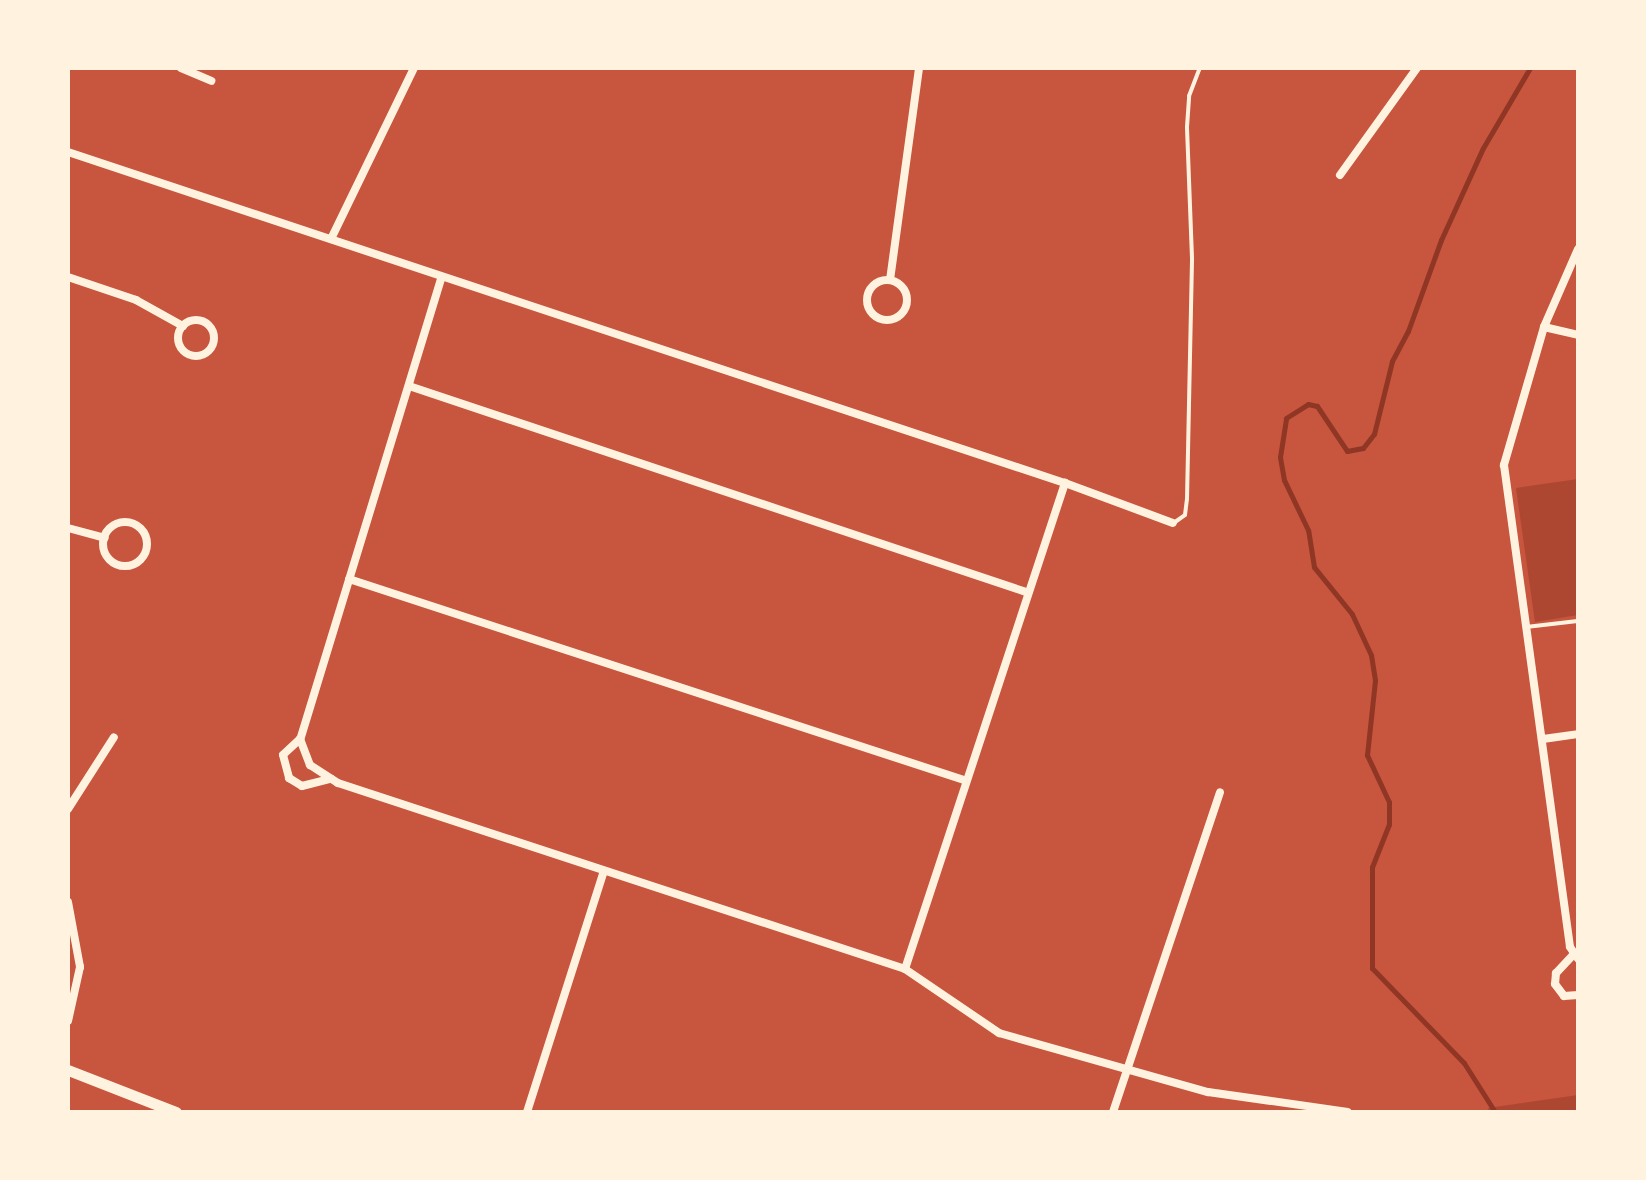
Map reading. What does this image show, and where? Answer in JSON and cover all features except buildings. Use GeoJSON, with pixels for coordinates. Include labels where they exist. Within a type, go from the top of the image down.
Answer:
{"type":"FeatureCollection","features":[{"type":"Feature","properties":{"kind":"main road"},"geometry":{"type":"LineString","coordinates":[[68,1070],[176,1112]]}},
{"type":"Feature","properties":{"kind":"street"},"geometry":{"type":"LineString","coordinates":[[181,68],[211,81]]}},
{"type":"Feature","properties":{"kind":"street"},"geometry":{"type":"LineString","coordinates":[[331,239],[414,68]]}},
{"type":"Feature","properties":{"kind":"street"},"geometry":{"type":"LineString","coordinates":[[890,280],[919,68]]}},
{"type":"Feature","properties":{"kind":"street"},"geometry":{"type":"LineString","coordinates":[[1340,175],[1417,68]]}},
{"type":"Feature","properties":{"kind":"street"},"geometry":{"type":"LineString","coordinates":[[68,152],[331,239],[441,279],[1065,483],[1173,523]]}},
{"type":"Feature","properties":{"kind":"street"},"geometry":{"type":"LineString","coordinates":[[1578,249],[1544,327],[1504,465],[1576,957],[1556,973],[1555,984],[1564,996],[1578,995]]}},
{"type":"Feature","properties":{"kind":"street"},"geometry":{"type":"LineString","coordinates":[[68,277],[136,300],[183,326]]}},
{"type":"Feature","properties":{"kind":"street"},"geometry":{"type":"LineString","coordinates":[[331,779],[302,786],[289,778],[283,755],[300,739],[412,387],[441,279]]}},
{"type":"Feature","properties":{"kind":"street"},"geometry":{"type":"LineString","coordinates":[[890,280],[902,286],[907,298],[904,311],[886,320],[874,315],[867,297],[877,281],[890,280]]}},
{"type":"Feature","properties":{"kind":"street"},"geometry":{"type":"LineString","coordinates":[[193,321],[205,323],[214,339],[209,350],[194,356],[184,352],[178,342],[183,326],[193,321]]}},
{"type":"Feature","properties":{"kind":"street"},"geometry":{"type":"LineString","coordinates":[[1544,327],[1578,335]]}},
{"type":"Feature","properties":{"kind":"street"},"geometry":{"type":"LineString","coordinates":[[412,387],[1026,592]]}},
{"type":"Feature","properties":{"kind":"street"},"geometry":{"type":"LineString","coordinates":[[905,969],[964,780],[1065,483]]}},
{"type":"Feature","properties":{"kind":"street"},"geometry":{"type":"LineString","coordinates":[[127,523],[145,534],[147,549],[139,561],[120,565],[105,552],[105,538],[113,527],[127,523]]}},
{"type":"Feature","properties":{"kind":"street"},"geometry":{"type":"LineString","coordinates":[[68,528],[105,538]]}},
{"type":"Feature","properties":{"kind":"street"},"geometry":{"type":"LineString","coordinates":[[349,579],[964,780]]}},
{"type":"Feature","properties":{"kind":"street"},"geometry":{"type":"LineString","coordinates":[[1543,739],[1578,734]]}},
{"type":"Feature","properties":{"kind":"street"},"geometry":{"type":"LineString","coordinates":[[68,809],[114,737]]}},
{"type":"Feature","properties":{"kind":"street"},"geometry":{"type":"LineString","coordinates":[[300,739],[310,765],[331,779],[603,874],[905,969],[999,1033],[1126,1073],[1208,1092],[1348,1112]]}},
{"type":"Feature","properties":{"kind":"street"},"geometry":{"type":"LineString","coordinates":[[1113,1112],[1220,792]]}},
{"type":"Feature","properties":{"kind":"street"},"geometry":{"type":"LineString","coordinates":[[527,1112],[603,874]]}},
{"type":"Feature","properties":{"kind":"street"},"geometry":{"type":"LineString","coordinates":[[68,902],[80,967],[68,1021]]}},
{"type":"Feature","properties":{"kind":"lane"},"geometry":{"type":"LineString","coordinates":[[1173,523],[1185,515],[1187,499],[1192,258],[1187,127],[1189,96],[1200,68]]}},
{"type":"Feature","properties":{"kind":"lane"},"geometry":{"type":"LineString","coordinates":[[1526,627],[1578,621]]}},
{"type":"Feature","properties":{"kind":"shaded area"},"geometry":{"type":"Polygon","coordinates":[[[1578,479],[1578,615],[1535,622],[1516,488],[1578,479]]]}},
{"type":"Feature","properties":{"kind":"shaded area"},"geometry":{"type":"Polygon","coordinates":[[[1578,1095],[1578,1112],[1489,1112],[1488,1108],[1578,1095]]]}},
{"type":"Feature","properties":{"kind":"waterway"},"geometry":{"type":"LineString","coordinates":[[1495,1112],[1464,1063],[1372,968],[1372,867],[1389,824],[1389,802],[1367,755],[1375,680],[1371,655],[1352,614],[1314,567],[1308,530],[1284,480],[1280,457],[1286,418],[1308,404],[1317,406],[1347,451],[1363,448],[1374,434],[1392,361],[1408,331],[1441,240],[1483,148],[1530,68]]}}]}
